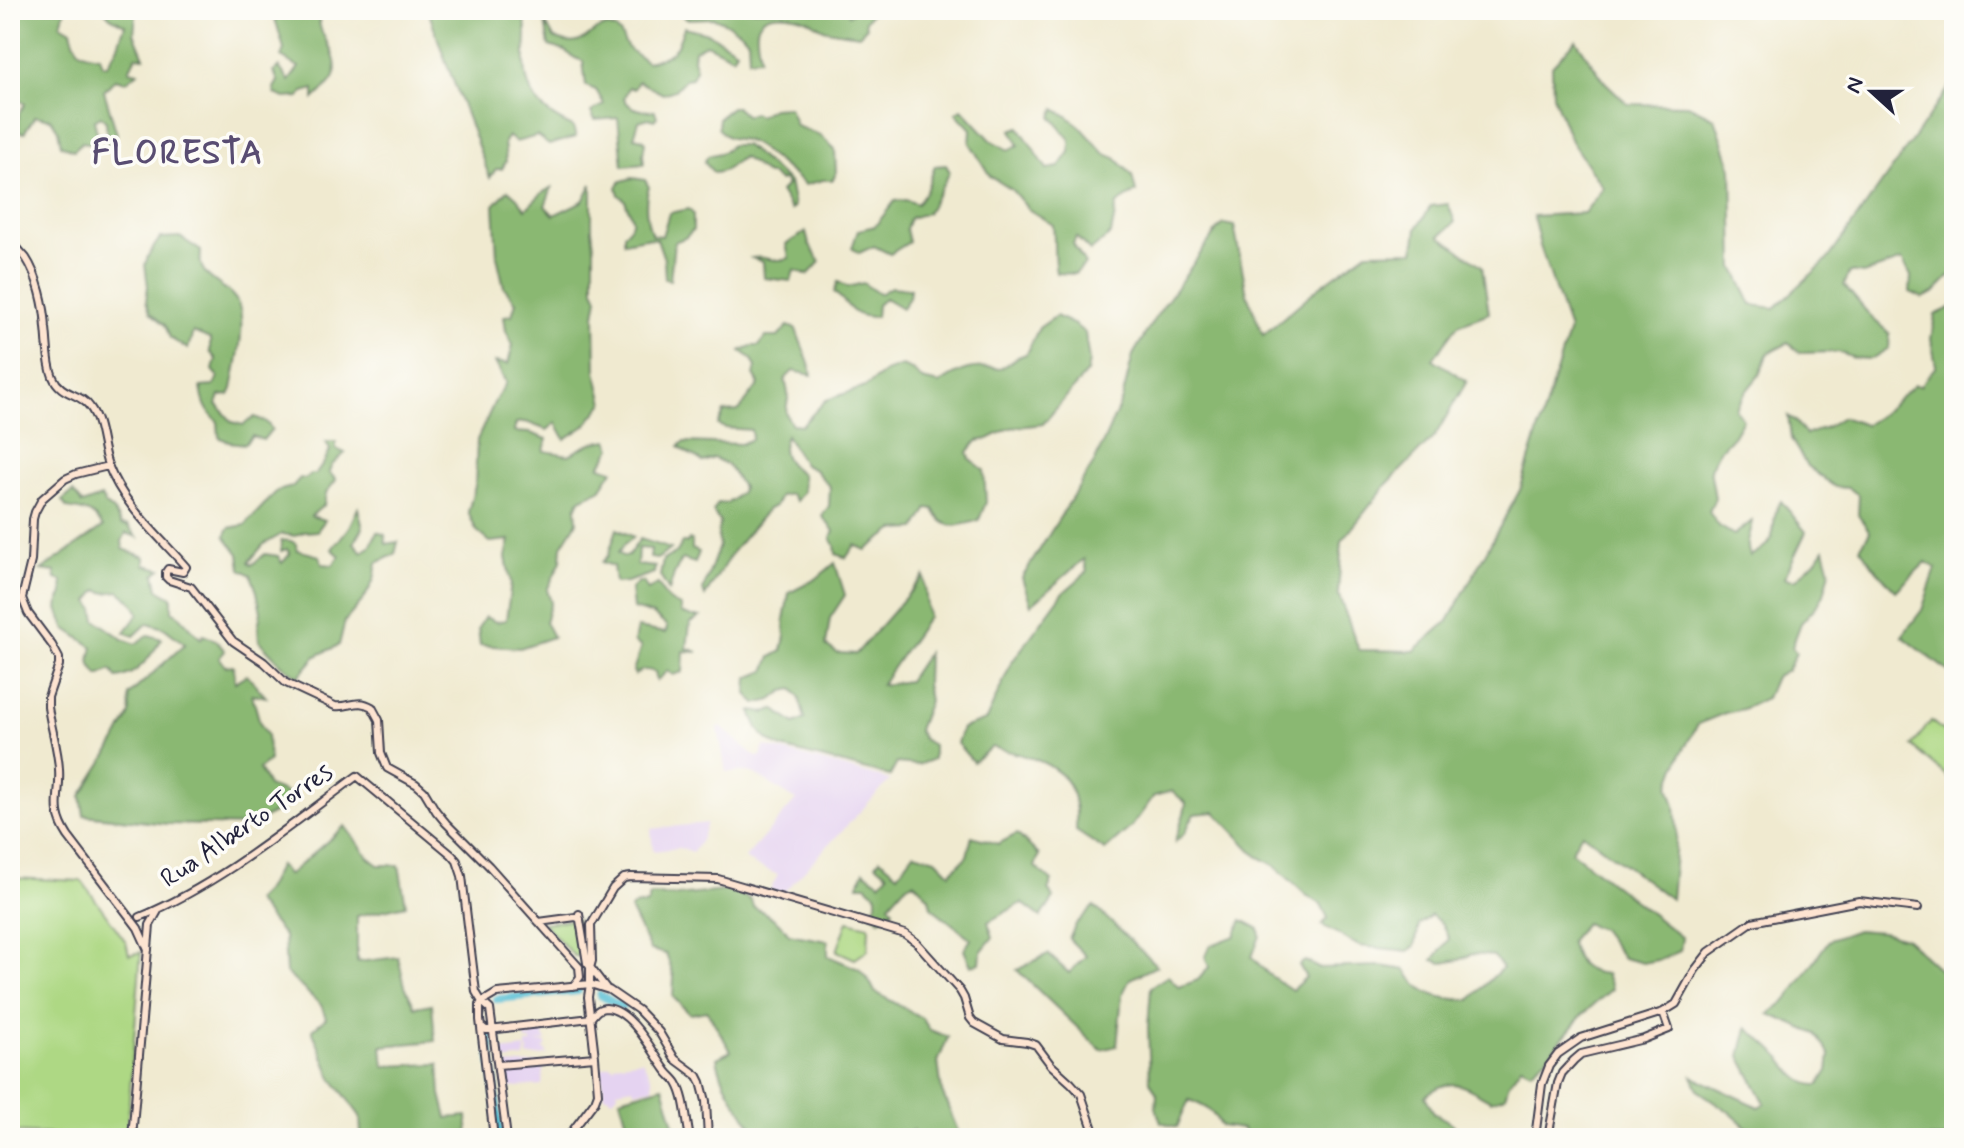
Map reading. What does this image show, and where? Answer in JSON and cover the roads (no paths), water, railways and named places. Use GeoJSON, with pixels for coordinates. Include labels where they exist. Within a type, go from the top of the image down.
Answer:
{"type":"FeatureCollection","features":[{"type":"Feature","properties":{"kind":"street"},"geometry":{"type":"LineString","coordinates":[[10,239],[26,259],[44,307],[52,376],[64,390],[90,407],[108,466],[116,481],[138,514],[186,567],[183,572],[168,569],[166,577],[191,587],[227,635],[264,662],[286,683],[338,706],[358,702],[372,707],[379,720],[381,753],[387,768],[424,791],[436,811],[578,964],[590,968]]}},
{"type":"Feature","properties":{"kind":"street"},"geometry":{"type":"LineString","coordinates":[[108,466],[69,476],[42,499],[33,519],[31,561],[22,598],[28,613],[59,658],[48,697],[59,770],[59,820],[138,928],[143,931],[150,925]]}},
{"type":"Feature","properties":{"kind":"street","name":"Rua Alberto Torres"},"geometry":{"type":"LineString","coordinates":[[140,917],[211,881],[357,776],[457,861],[462,876],[476,992],[482,1002]]}},
{"type":"Feature","properties":{"kind":"street"},"geometry":{"type":"LineString","coordinates":[[567,1138],[597,1097],[588,997],[592,961],[590,930],[613,888],[619,881],[631,877],[718,879],[899,931],[916,942],[960,991],[974,1023],[1003,1039],[1036,1045],[1051,1065],[1081,1094],[1096,1138]]}},
{"type":"Feature","properties":{"kind":"street"},"geometry":{"type":"LineString","coordinates":[[1535,1138],[1542,1084],[1558,1054],[1581,1038],[1663,1012],[1676,1004],[1709,952],[1752,922],[1859,901],[1918,908]]}},
{"type":"Feature","properties":{"kind":"street","name":"Rua Alberto Torres"},"geometry":{"type":"LineString","coordinates":[[150,925],[159,909]]}},
{"type":"Feature","properties":{"kind":"street"},"geometry":{"type":"LineString","coordinates":[[126,914],[147,918],[150,925],[132,1138]]}},
{"type":"Feature","properties":{"kind":"street"},"geometry":{"type":"LineString","coordinates":[[140,917],[138,928],[148,950]]}},
{"type":"Feature","properties":{"kind":"street"},"geometry":{"type":"LineString","coordinates":[[539,922],[578,917],[585,958],[609,990]]}},
{"type":"Feature","properties":{"kind":"street"},"geometry":{"type":"LineString","coordinates":[[578,964],[585,958]]}},
{"type":"Feature","properties":{"kind":"street"},"geometry":{"type":"LineString","coordinates":[[575,986],[580,977],[578,964]]}},
{"type":"Feature","properties":{"kind":"street"},"geometry":{"type":"LineString","coordinates":[[494,1138],[481,1026],[482,1002],[497,993],[590,984],[609,990],[630,1003],[659,1032],[675,1059],[698,1076],[706,1101],[708,1138]]}},
{"type":"Feature","properties":{"kind":"street"},"geometry":{"type":"LineString","coordinates":[[575,986],[588,997]]}},
{"type":"Feature","properties":{"kind":"street"},"geometry":{"type":"LineString","coordinates":[[482,1002],[490,1009],[507,1138]]}},
{"type":"Feature","properties":{"kind":"street"},"geometry":{"type":"LineString","coordinates":[[482,1035],[591,1018],[599,1009],[610,1009],[641,1033],[677,1083],[690,1138]]}},
{"type":"Feature","properties":{"kind":"street"},"geometry":{"type":"LineString","coordinates":[[1548,1138],[1562,1073],[1581,1054],[1644,1039],[1669,1029],[1663,1012]]}},
{"type":"Feature","properties":{"kind":"street"},"geometry":{"type":"LineString","coordinates":[[481,1026],[494,1031]]}},
{"type":"Feature","properties":{"kind":"street"},"geometry":{"type":"LineString","coordinates":[[498,1065],[595,1057]]}},
{"type":"Feature","properties":{"kind":"waterway"},"geometry":{"type":"LineString","coordinates":[[497,999],[578,991]]}},
{"type":"Feature","properties":{"kind":"waterway"},"geometry":{"type":"LineString","coordinates":[[600,995],[622,1007]]}},
{"type":"Feature","properties":{"kind":"waterway"},"geometry":{"type":"LineString","coordinates":[[489,1036],[500,1138]]}},
{"type":"Feature","properties":{"kind":"district","name":"FLORESTA"},"geometry":{"type":"Point","coordinates":[178,153]}}]}
